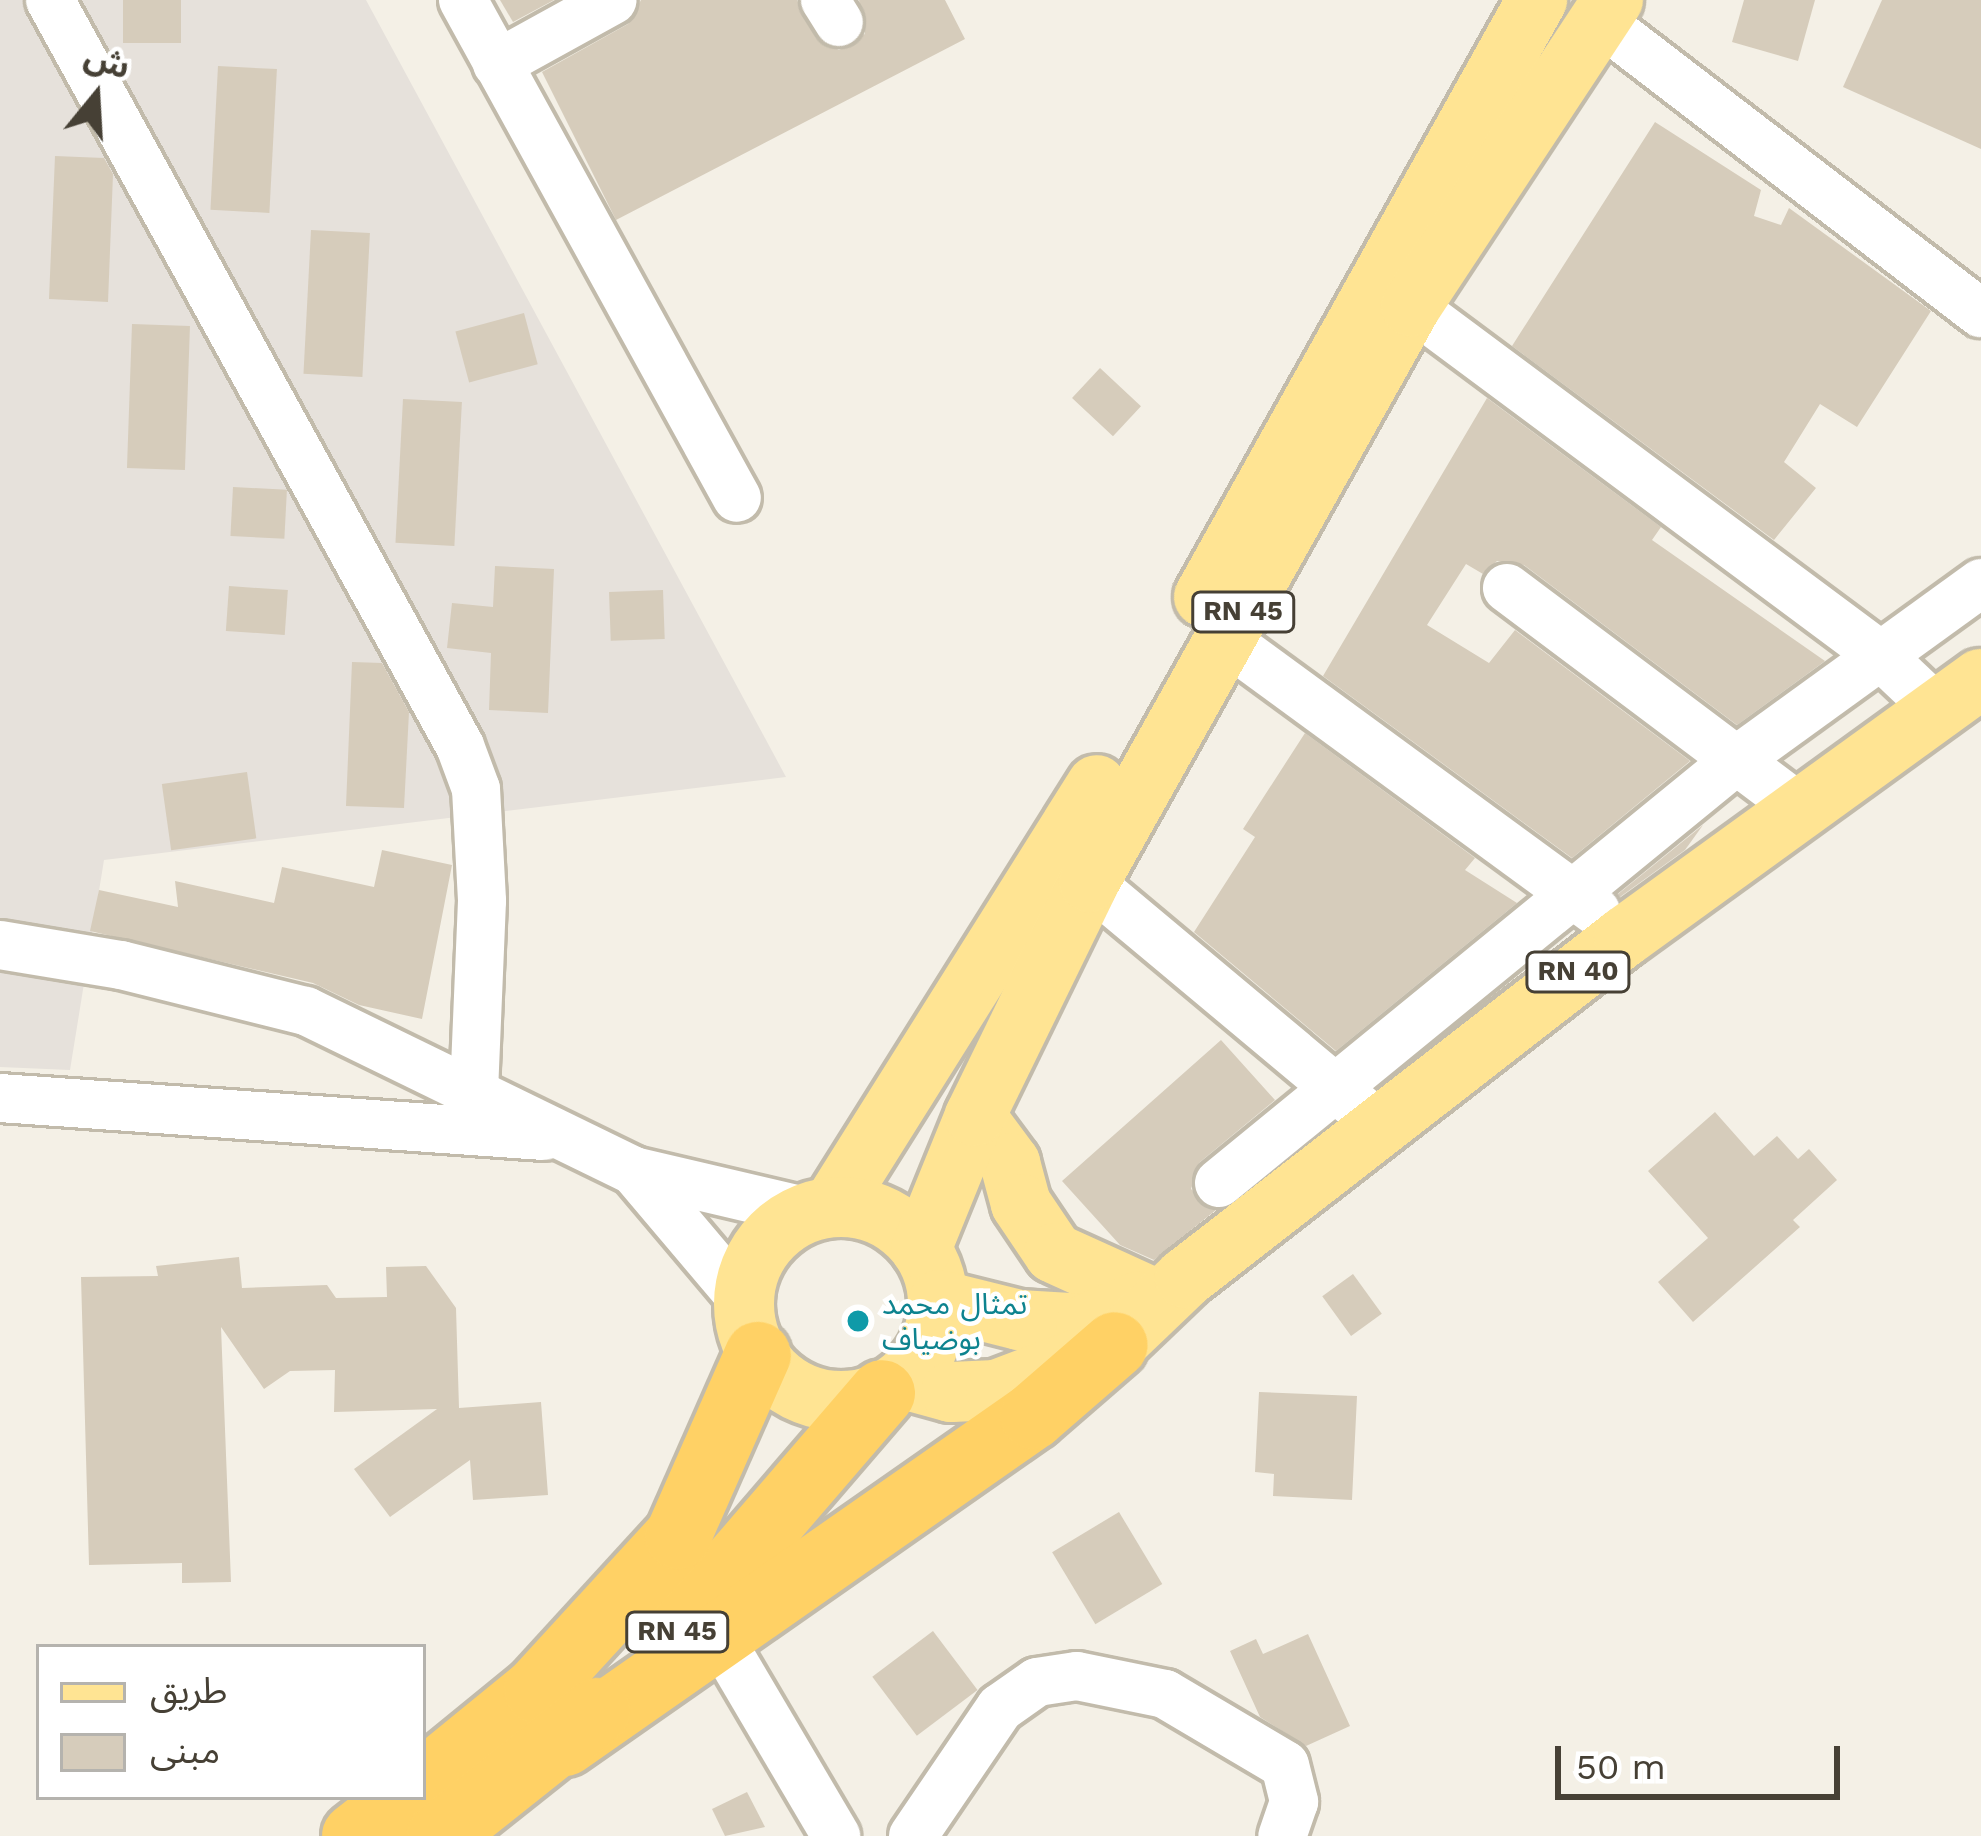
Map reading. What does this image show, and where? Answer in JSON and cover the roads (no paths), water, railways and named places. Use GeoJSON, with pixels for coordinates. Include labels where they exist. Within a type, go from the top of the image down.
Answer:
{"type":"FeatureCollection","features":[{"type":"Feature","properties":{"kind":"highway","name":"RN 40"},"geometry":{"type":"LineString","coordinates":[[565,1743],[1033,1416],[1150,1306]]}},
{"type":"Feature","properties":{"kind":"highway","name":"RN 45"},"geometry":{"type":"LineString","coordinates":[[426,1781],[537,1690],[678,1536],[751,1328]]}},
{"type":"Feature","properties":{"kind":"highway","name":"RN 45"},"geometry":{"type":"LineString","coordinates":[[440,1836],[565,1743],[707,1602],[893,1386]]}},
{"type":"Feature","properties":{"kind":"highway"},"geometry":{"type":"LineString","coordinates":[[355,1836],[401,1800]]}},
{"type":"Feature","properties":{"kind":"main road","name":"RN 45"},"geometry":{"type":"LineString","coordinates":[[821,1210],[1062,846],[1537,0]]}},
{"type":"Feature","properties":{"kind":"main road","name":"RN 45"},"geometry":{"type":"LineString","coordinates":[[930,1275],[975,1116],[1089,882],[1411,306],[1607,11]]}},
{"type":"Feature","properties":{"kind":"main road","name":"RN 40"},"geometry":{"type":"LineString","coordinates":[[930,1275],[1019,1320],[1086,1324],[1150,1306],[1358,1107],[1624,937],[1805,812],[1960,695]]}},
{"type":"Feature","properties":{"kind":"main road"},"geometry":{"type":"LineString","coordinates":[[975,1116],[1010,1163],[1021,1204],[1054,1253],[1150,1306]]}},
{"type":"Feature","properties":{"kind":"main road"},"geometry":{"type":"LineString","coordinates":[[893,1386],[930,1343],[930,1275],[882,1216],[821,1210],[763,1246],[751,1328],[799,1392],[826,1400],[893,1386],[951,1392],[996,1390],[1150,1306]]}},
{"type":"Feature","properties":{"kind":"street"},"geometry":{"type":"LineString","coordinates":[[50,0],[460,746],[476,788],[482,901],[474,1090]]}},
{"type":"Feature","properties":{"kind":"street"},"geometry":{"type":"LineString","coordinates":[[463,0],[737,498]]}},
{"type":"Feature","properties":{"kind":"street"},"geometry":{"type":"LineString","coordinates":[[497,64],[613,0]]}},
{"type":"Feature","properties":{"kind":"street"},"geometry":{"type":"LineString","coordinates":[[1607,11],[1981,313]]}},
{"type":"Feature","properties":{"kind":"street"},"geometry":{"type":"LineString","coordinates":[[1411,306],[1880,655],[1960,695]]}},
{"type":"Feature","properties":{"kind":"street"},"geometry":{"type":"LineString","coordinates":[[1219,1183],[1358,1107],[1576,892],[1738,759],[1981,584]]}},
{"type":"Feature","properties":{"kind":"street"},"geometry":{"type":"LineString","coordinates":[[1508,588],[1805,812]]}},
{"type":"Feature","properties":{"kind":"street"},"geometry":{"type":"LineString","coordinates":[[1227,640],[1576,892],[1624,937]]}},
{"type":"Feature","properties":{"kind":"street"},"geometry":{"type":"LineString","coordinates":[[1089,882],[1358,1107]]}},
{"type":"Feature","properties":{"kind":"street"},"geometry":{"type":"LineString","coordinates":[[0,945],[121,965],[306,1010],[634,1172],[821,1210]]}},
{"type":"Feature","properties":{"kind":"street"},"geometry":{"type":"LineString","coordinates":[[0,1098],[567,1138]]}},
{"type":"Feature","properties":{"kind":"street"},"geometry":{"type":"LineString","coordinates":[[634,1172],[751,1328]]}},
{"type":"Feature","properties":{"kind":"street"},"geometry":{"type":"LineString","coordinates":[[719,1637],[836,1836]]}},
{"type":"Feature","properties":{"kind":"street"},"geometry":{"type":"LineString","coordinates":[[914,1836],[1000,1708],[1037,1682],[1077,1676],[1165,1694],[1285,1765],[1294,1802],[1282,1836]]}},
{"type":"Feature","properties":{"kind":"place","name":"تمثال محمد بوضياف"},"geometry":{"type":"Point","coordinates":[858,1321]}}]}
